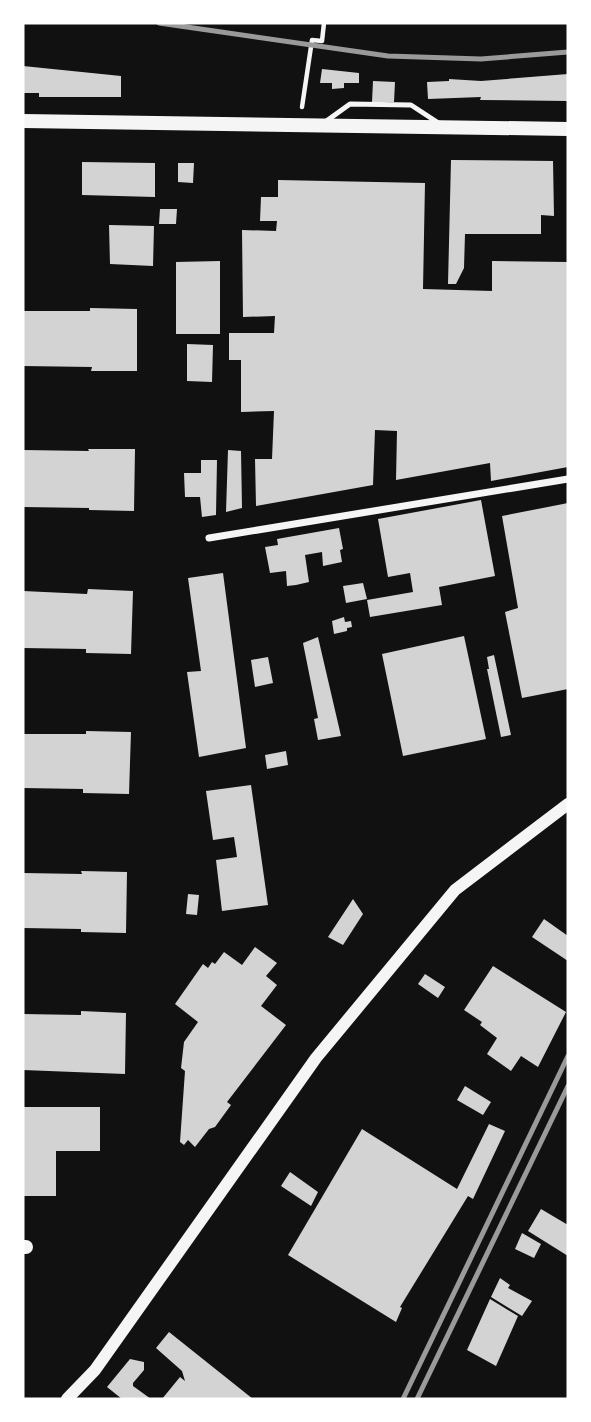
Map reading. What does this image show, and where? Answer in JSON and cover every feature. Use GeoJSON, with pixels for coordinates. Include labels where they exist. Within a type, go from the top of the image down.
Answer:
{"type":"FeatureCollection","features":[{"type":"Feature","properties":{"kind":"main road"},"geometry":{"type":"LineString","coordinates":[[23,121],[568,129]]}},
{"type":"Feature","properties":{"kind":"street"},"geometry":{"type":"LineString","coordinates":[[209,538],[568,479]]}},
{"type":"Feature","properties":{"kind":"street"},"geometry":{"type":"LineString","coordinates":[[67,1399],[95,1370],[316,1058],[455,890],[568,804]]}},
{"type":"Feature","properties":{"kind":"lane"},"geometry":{"type":"LineString","coordinates":[[320,126],[350,104],[411,105],[446,128]]}},
{"type":"Feature","properties":{"kind":"path"},"geometry":{"type":"LineString","coordinates":[[290,106],[303,107],[312,40],[322,41],[324,23]]}},
{"type":"Feature","properties":{"kind":"building"},"geometry":{"type":"Polygon","coordinates":[[[23,66],[121,76],[121,97],[39,97],[39,93],[23,93],[23,66]]]}},
{"type":"Feature","properties":{"kind":"building"},"geometry":{"type":"Polygon","coordinates":[[[322,69],[359,73],[359,83],[344,83],[344,88],[332,89],[332,83],[320,83],[322,69]]]}},
{"type":"Feature","properties":{"kind":"building"},"geometry":{"type":"Polygon","coordinates":[[[568,74],[568,101],[480,100],[481,97],[428,99],[427,82],[568,74]]]}},
{"type":"Feature","properties":{"kind":"building"},"geometry":{"type":"Polygon","coordinates":[[[373,81],[395,82],[394,102],[372,102],[373,81]]]}},
{"type":"Feature","properties":{"kind":"building"},"geometry":{"type":"Polygon","coordinates":[[[451,160],[553,161],[554,216],[541,215],[541,234],[465,234],[464,268],[456,284],[448,284],[451,160]]]}},
{"type":"Feature","properties":{"kind":"building"},"geometry":{"type":"Polygon","coordinates":[[[82,162],[155,163],[155,197],[82,195],[82,162]]]}},
{"type":"Feature","properties":{"kind":"building"},"geometry":{"type":"Polygon","coordinates":[[[178,163],[194,163],[193,183],[178,182],[178,163]]]}},
{"type":"Feature","properties":{"kind":"building"},"geometry":{"type":"Polygon","coordinates":[[[278,180],[425,183],[423,289],[492,291],[492,261],[568,262],[568,467],[491,481],[490,463],[396,480],[397,431],[375,430],[373,485],[256,506],[255,459],[272,459],[274,411],[241,412],[241,360],[229,360],[229,333],[274,333],[275,316],[243,317],[242,230],[276,231],[277,221],[260,221],[261,197],[278,197],[278,180]]]}},
{"type":"Feature","properties":{"kind":"building"},"geometry":{"type":"Polygon","coordinates":[[[160,209],[177,209],[176,224],[159,224],[160,209]]]}},
{"type":"Feature","properties":{"kind":"building"},"geometry":{"type":"Polygon","coordinates":[[[109,225],[154,226],[153,266],[110,264],[109,225]]]}},
{"type":"Feature","properties":{"kind":"building"},"geometry":{"type":"Polygon","coordinates":[[[220,261],[220,334],[176,334],[176,262],[220,261]]]}},
{"type":"Feature","properties":{"kind":"building"},"geometry":{"type":"Polygon","coordinates":[[[90,308],[137,309],[137,371],[23,366],[23,311],[90,311],[90,308]]]}},
{"type":"Feature","properties":{"kind":"building"},"geometry":{"type":"Polygon","coordinates":[[[187,344],[213,345],[212,382],[187,381],[187,344]]]}},
{"type":"Feature","properties":{"kind":"building"},"geometry":{"type":"Polygon","coordinates":[[[88,449],[135,449],[134,511],[23,507],[23,450],[89,451],[88,449]]]}},
{"type":"Feature","properties":{"kind":"building"},"geometry":{"type":"Polygon","coordinates":[[[228,450],[241,451],[242,508],[226,512],[228,450]]]}},
{"type":"Feature","properties":{"kind":"building"},"geometry":{"type":"Polygon","coordinates":[[[201,460],[217,460],[216,515],[202,517],[200,497],[185,497],[184,473],[201,473],[201,460]]]}},
{"type":"Feature","properties":{"kind":"building"},"geometry":{"type":"Polygon","coordinates":[[[481,500],[495,576],[439,587],[442,605],[370,617],[367,600],[413,592],[410,573],[388,577],[378,519],[481,500]]]}},
{"type":"Feature","properties":{"kind":"building"},"geometry":{"type":"Polygon","coordinates":[[[568,503],[568,689],[522,698],[505,612],[518,608],[502,516],[568,503]]]}},
{"type":"Feature","properties":{"kind":"building"},"geometry":{"type":"Polygon","coordinates":[[[339,528],[343,549],[340,550],[342,562],[323,566],[322,552],[305,555],[309,582],[296,585],[287,586],[286,571],[270,573],[265,547],[278,545],[277,539],[339,528]]]}},
{"type":"Feature","properties":{"kind":"building"},"geometry":{"type":"Polygon","coordinates":[[[223,573],[246,748],[199,757],[187,672],[201,671],[188,578],[223,573]]]}},
{"type":"Feature","properties":{"kind":"building"},"geometry":{"type":"Polygon","coordinates":[[[363,583],[367,599],[346,603],[343,586],[363,583]]]}},
{"type":"Feature","properties":{"kind":"building"},"geometry":{"type":"Polygon","coordinates":[[[88,589],[133,591],[131,654],[86,653],[86,649],[23,648],[23,591],[87,594],[88,589]]]}},
{"type":"Feature","properties":{"kind":"building"},"geometry":{"type":"Polygon","coordinates":[[[344,617],[345,622],[351,621],[352,627],[334,634],[332,621],[344,617]]]}},
{"type":"Feature","properties":{"kind":"building"},"geometry":{"type":"Polygon","coordinates":[[[464,636],[486,739],[403,756],[382,654],[464,636]]]}},
{"type":"Feature","properties":{"kind":"building"},"geometry":{"type":"Polygon","coordinates":[[[318,637],[341,736],[318,740],[314,719],[318,718],[303,643],[318,637]]]}},
{"type":"Feature","properties":{"kind":"building"},"geometry":{"type":"Polygon","coordinates":[[[494,655],[511,735],[501,737],[487,669],[487,657],[494,655]]]}},
{"type":"Feature","properties":{"kind":"building"},"geometry":{"type":"Polygon","coordinates":[[[268,657],[273,683],[255,687],[251,660],[268,657]]]}},
{"type":"Feature","properties":{"kind":"building"},"geometry":{"type":"Polygon","coordinates":[[[86,731],[131,732],[129,794],[83,793],[83,789],[23,788],[23,734],[86,734],[86,731]]]}},
{"type":"Feature","properties":{"kind":"building"},"geometry":{"type":"Polygon","coordinates":[[[286,751],[288,765],[267,769],[265,755],[286,751]]]}},
{"type":"Feature","properties":{"kind":"building"},"geometry":{"type":"Polygon","coordinates":[[[251,785],[268,905],[222,911],[216,860],[237,857],[234,837],[213,840],[206,791],[251,785]]]}},
{"type":"Feature","properties":{"kind":"building"},"geometry":{"type":"Polygon","coordinates":[[[81,871],[127,872],[126,933],[23,928],[23,873],[82,874],[81,871]]]}},
{"type":"Feature","properties":{"kind":"building"},"geometry":{"type":"Polygon","coordinates":[[[188,894],[199,895],[197,915],[186,914],[188,894]]]}},
{"type":"Feature","properties":{"kind":"building"},"geometry":{"type":"Polygon","coordinates":[[[353,899],[363,914],[343,945],[328,937],[353,899]]]}},
{"type":"Feature","properties":{"kind":"building"},"geometry":{"type":"Polygon","coordinates":[[[544,919],[568,936],[568,961],[532,937],[544,919]]]}},
{"type":"Feature","properties":{"kind":"building"},"geometry":{"type":"Polygon","coordinates":[[[255,947],[277,963],[266,976],[277,985],[261,1006],[286,1025],[227,1102],[231,1105],[215,1127],[209,1129],[195,1147],[188,1140],[184,1145],[180,1142],[185,1071],[181,1068],[184,1042],[198,1022],[175,1004],[203,964],[208,968],[212,962],[215,964],[224,952],[242,965],[255,947]]]}},
{"type":"Feature","properties":{"kind":"building"},"geometry":{"type":"Polygon","coordinates":[[[493,966],[566,1012],[538,1067],[521,1056],[511,1071],[487,1054],[497,1038],[480,1025],[482,1022],[464,1010],[493,966]]]}},
{"type":"Feature","properties":{"kind":"building"},"geometry":{"type":"Polygon","coordinates":[[[425,974],[445,987],[438,998],[418,984],[425,974]]]}},
{"type":"Feature","properties":{"kind":"building"},"geometry":{"type":"Polygon","coordinates":[[[81,1011],[126,1013],[125,1074],[23,1070],[23,1014],[81,1015],[81,1011]]]}},
{"type":"Feature","properties":{"kind":"building"},"geometry":{"type":"Polygon","coordinates":[[[465,1086],[491,1102],[483,1115],[457,1100],[465,1086]]]}},
{"type":"Feature","properties":{"kind":"building"},"geometry":{"type":"Polygon","coordinates":[[[23,1107],[100,1107],[100,1151],[56,1151],[56,1196],[23,1196],[23,1107]]]}},
{"type":"Feature","properties":{"kind":"building"},"geometry":{"type":"Polygon","coordinates":[[[489,1124],[505,1131],[473,1199],[468,1196],[400,1307],[402,1308],[396,1322],[288,1255],[362,1129],[457,1189],[489,1124]]]}},
{"type":"Feature","properties":{"kind":"building"},"geometry":{"type":"Polygon","coordinates":[[[290,1172],[318,1192],[311,1206],[281,1186],[290,1172]]]}},
{"type":"Feature","properties":{"kind":"building"},"geometry":{"type":"Polygon","coordinates":[[[541,1209],[568,1225],[568,1256],[528,1231],[541,1209]]]}},
{"type":"Feature","properties":{"kind":"building"},"geometry":{"type":"Polygon","coordinates":[[[522,1233],[541,1244],[534,1258],[515,1249],[522,1233]]]}},
{"type":"Feature","properties":{"kind":"building"},"geometry":{"type":"Polygon","coordinates":[[[500,1278],[510,1285],[508,1288],[532,1301],[522,1316],[491,1297],[500,1278]]]}},
{"type":"Feature","properties":{"kind":"building"},"geometry":{"type":"Polygon","coordinates":[[[490,1299],[518,1316],[496,1366],[467,1350],[490,1299]]]}},
{"type":"Feature","properties":{"kind":"building"},"geometry":{"type":"Polygon","coordinates":[[[169,1332],[253,1399],[162,1399],[180,1377],[185,1381],[182,1371],[156,1348],[169,1332]]]}},
{"type":"Feature","properties":{"kind":"building"},"geometry":{"type":"Polygon","coordinates":[[[130,1359],[144,1362],[144,1370],[133,1386],[151,1399],[122,1399],[107,1387],[130,1359]]]}},
{"type":"Feature","properties":{"kind":"railway"},"geometry":{"type":"LineString","coordinates":[[159,23],[388,56],[481,59],[568,52]]}},
{"type":"Feature","properties":{"kind":"railway"},"geometry":{"type":"LineString","coordinates":[[403,1399],[568,1056]]}},
{"type":"Feature","properties":{"kind":"railway"},"geometry":{"type":"LineString","coordinates":[[417,1399],[568,1086]]}}]}
